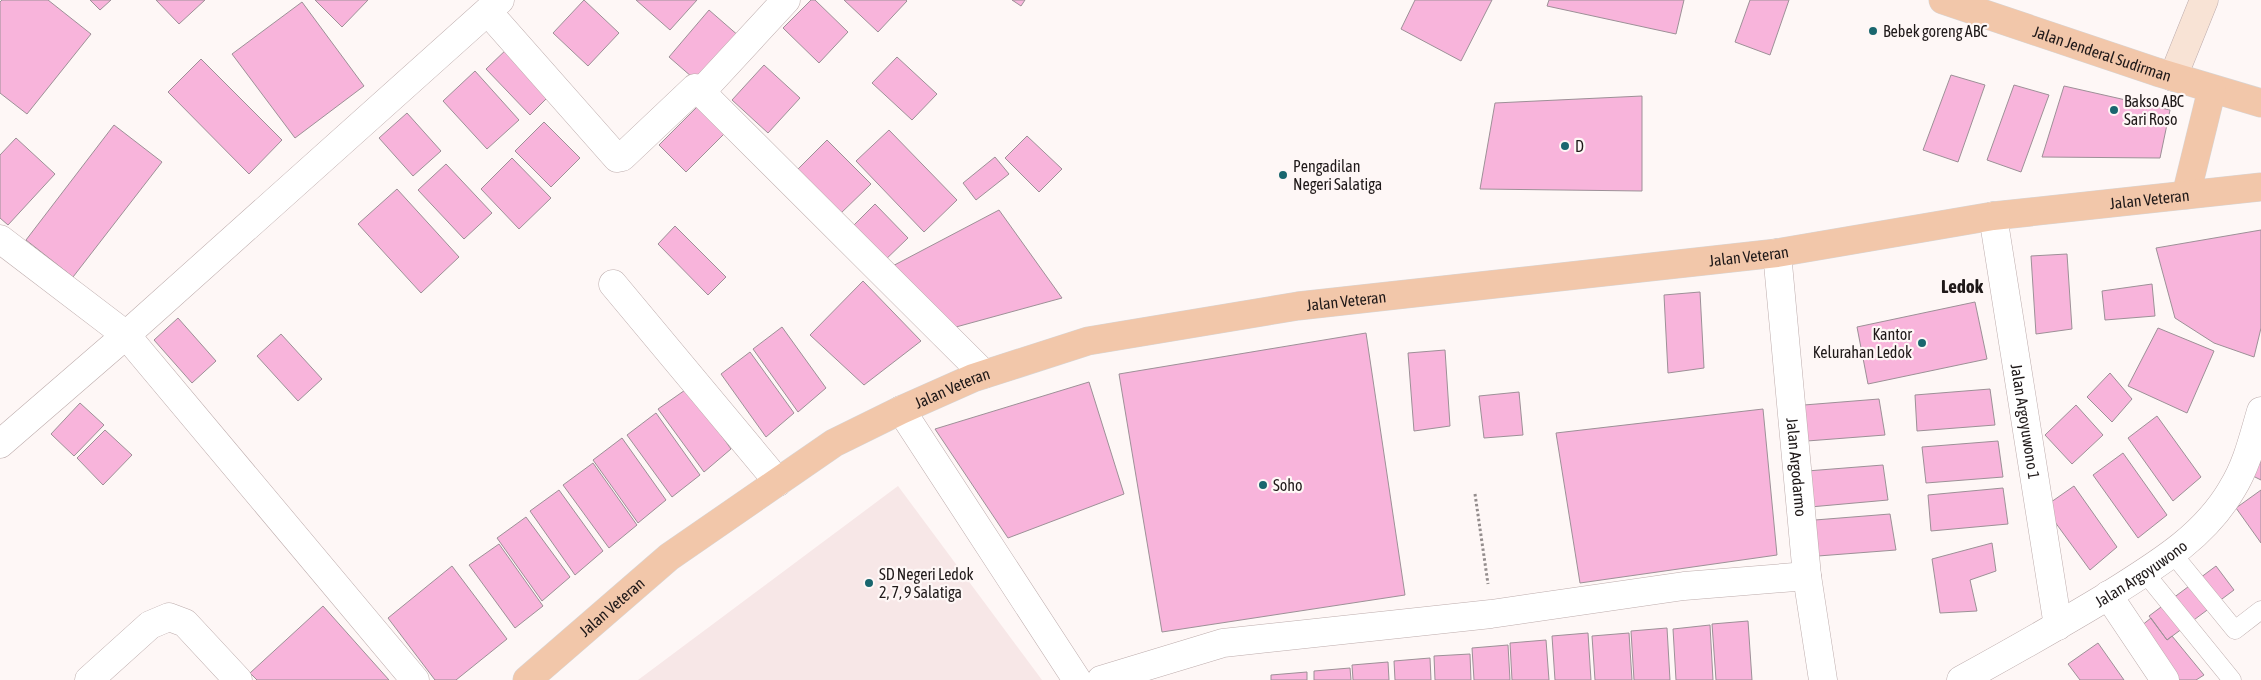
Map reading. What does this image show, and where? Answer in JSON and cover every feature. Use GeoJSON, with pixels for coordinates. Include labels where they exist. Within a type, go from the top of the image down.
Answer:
{"type":"FeatureCollection","features":[{"type":"Feature","properties":{"kind":"main road","name":"Jalan Jenderal Sudirman"},"geometry":{"type":"LineString","coordinates":[[1943,0],[2172,77],[2261,103]]}},
{"type":"Feature","properties":{"kind":"main road"},"geometry":{"type":"LineString","coordinates":[[2186,195],[2212,89]]}},
{"type":"Feature","properties":{"kind":"main road","name":"Jalan Veteran"},"geometry":{"type":"LineString","coordinates":[[538,676],[669,557],[834,443],[901,410],[984,374],[1088,341],[1298,306],[1777,253],[1994,216],[2261,187]]}},
{"type":"Feature","properties":{"kind":"street"},"geometry":{"type":"LineString","coordinates":[[701,92],[786,0]]}},
{"type":"Feature","properties":{"kind":"street"},"geometry":{"type":"LineString","coordinates":[[2172,77],[2204,0]]}},
{"type":"Feature","properties":{"kind":"street"},"geometry":{"type":"LineString","coordinates":[[0,444],[126,335],[494,6],[617,158],[622,157],[696,88],[984,374]]}},
{"type":"Feature","properties":{"kind":"street","name":"Jalan Argoyuwono 1"},"geometry":{"type":"LineString","coordinates":[[1994,216],[2058,626]]}},
{"type":"Feature","properties":{"kind":"street"},"geometry":{"type":"LineString","coordinates":[[0,239],[126,335],[415,680]]}},
{"type":"Feature","properties":{"kind":"street","name":"Jalan Argodarmo"},"geometry":{"type":"LineString","coordinates":[[1777,253],[1807,576],[1823,680]]}},
{"type":"Feature","properties":{"kind":"street"},"geometry":{"type":"LineString","coordinates":[[613,284],[778,482]]}},
{"type":"Feature","properties":{"kind":"street"},"geometry":{"type":"LineString","coordinates":[[901,410],[1077,680]]}},
{"type":"Feature","properties":{"kind":"street","name":"Jalan Argoyuwono"},"geometry":{"type":"LineString","coordinates":[[1961,680],[2058,626],[2145,573],[2205,526],[2232,490],[2246,461],[2261,411]]}},
{"type":"Feature","properties":{"kind":"street"},"geometry":{"type":"LineString","coordinates":[[1101,680],[1223,643],[1492,614],[1684,586],[1807,576]]}},
{"type":"Feature","properties":{"kind":"street"},"geometry":{"type":"LineString","coordinates":[[2108,595],[2165,680]]}},
{"type":"Feature","properties":{"kind":"street"},"geometry":{"type":"LineString","coordinates":[[89,680],[150,625],[169,617],[185,623],[238,680]]}},
{"type":"Feature","properties":{"kind":"lane"},"geometry":{"type":"LineString","coordinates":[[2172,553],[2235,630],[2261,610]]}},
{"type":"Feature","properties":{"kind":"lane"},"geometry":{"type":"LineString","coordinates":[[2145,573],[2232,680]]}},
{"type":"Feature","properties":{"kind":"path"},"geometry":{"type":"LineString","coordinates":[[1475,494],[1492,614]]}},
{"type":"Feature","properties":{"kind":"shaded area","name":"SD Negeri Ledok 2, 7, 9 Salatiga"},"geometry":{"type":"Polygon","coordinates":[[[898,486],[1042,680],[638,680],[898,486]]]}},
{"type":"Feature","properties":{"kind":"building"},"geometry":{"type":"Polygon","coordinates":[[[2,0],[48,0],[91,34],[27,114],[0,93],[0,2],[2,0]]]}},
{"type":"Feature","properties":{"kind":"building"},"geometry":{"type":"Polygon","coordinates":[[[90,0],[111,0],[100,10],[90,0]]]}},
{"type":"Feature","properties":{"kind":"building"},"geometry":{"type":"Polygon","coordinates":[[[156,0],[205,0],[179,24],[156,0]]]}},
{"type":"Feature","properties":{"kind":"building"},"geometry":{"type":"Polygon","coordinates":[[[315,0],[368,0],[342,27],[315,0]]]}},
{"type":"Feature","properties":{"kind":"building"},"geometry":{"type":"Polygon","coordinates":[[[584,0],[619,33],[588,66],[553,33],[584,0]]]}},
{"type":"Feature","properties":{"kind":"building"},"geometry":{"type":"Polygon","coordinates":[[[636,0],[697,0],[670,30],[636,0]]]}},
{"type":"Feature","properties":{"kind":"building"},"geometry":{"type":"Polygon","coordinates":[[[811,0],[815,0],[848,32],[819,63],[783,28],[811,0]]]}},
{"type":"Feature","properties":{"kind":"building"},"geometry":{"type":"Polygon","coordinates":[[[844,0],[906,0],[907,1],[878,32],[844,0]]]}},
{"type":"Feature","properties":{"kind":"building"},"geometry":{"type":"Polygon","coordinates":[[[1012,0],[1025,0],[1021,6],[1012,0]]]}},
{"type":"Feature","properties":{"kind":"building"},"geometry":{"type":"Polygon","coordinates":[[[1415,0],[1492,0],[1461,61],[1401,29],[1415,0]]]}},
{"type":"Feature","properties":{"kind":"building"},"geometry":{"type":"Polygon","coordinates":[[[1549,0],[1684,0],[1676,34],[1547,6],[1549,0]]]}},
{"type":"Feature","properties":{"kind":"building"},"geometry":{"type":"Polygon","coordinates":[[[1750,0],[1789,0],[1770,55],[1735,42],[1750,0]]]}},
{"type":"Feature","properties":{"kind":"building"},"geometry":{"type":"Polygon","coordinates":[[[302,2],[364,86],[295,138],[232,54],[302,2]]]}},
{"type":"Feature","properties":{"kind":"building"},"geometry":{"type":"Polygon","coordinates":[[[709,10],[740,37],[700,84],[669,57],[709,10]]]}},
{"type":"Feature","properties":{"kind":"building"},"geometry":{"type":"Polygon","coordinates":[[[509,47],[553,92],[530,115],[486,69],[509,47]]]}},
{"type":"Feature","properties":{"kind":"building"},"geometry":{"type":"Polygon","coordinates":[[[897,57],[937,94],[912,120],[872,83],[897,57]]]}},
{"type":"Feature","properties":{"kind":"building"},"geometry":{"type":"Polygon","coordinates":[[[201,59],[282,140],[249,174],[168,92],[201,59]]]}},
{"type":"Feature","properties":{"kind":"building"},"geometry":{"type":"Polygon","coordinates":[[[764,65],[800,98],[768,133],[732,100],[764,65]]]}},
{"type":"Feature","properties":{"kind":"building"},"geometry":{"type":"Polygon","coordinates":[[[475,71],[519,120],[487,149],[443,101],[475,71]]]}},
{"type":"Feature","properties":{"kind":"building"},"geometry":{"type":"Polygon","coordinates":[[[1951,75],[1985,85],[1958,162],[1923,150],[1951,75]]]}},
{"type":"Feature","properties":{"kind":"building"},"geometry":{"type":"Polygon","coordinates":[[[2014,85],[2049,95],[2021,172],[1987,160],[2014,85]]]}},
{"type":"Feature","properties":{"kind":"building"},"geometry":{"type":"Polygon","coordinates":[[[2064,86],[2170,110],[2160,158],[2042,157],[2064,86]]]}},
{"type":"Feature","properties":{"kind":"building","name":"D"},"geometry":{"type":"Polygon","coordinates":[[[1642,96],[1642,191],[1480,189],[1495,103],[1642,96]]]}},
{"type":"Feature","properties":{"kind":"building"},"geometry":{"type":"Polygon","coordinates":[[[705,99],[732,126],[686,172],[659,145],[705,99]]]}},
{"type":"Feature","properties":{"kind":"building"},"geometry":{"type":"Polygon","coordinates":[[[407,113],[441,151],[413,176],[379,138],[407,113]]]}},
{"type":"Feature","properties":{"kind":"building"},"geometry":{"type":"Polygon","coordinates":[[[544,122],[580,158],[551,187],[515,151],[544,122]]]}},
{"type":"Feature","properties":{"kind":"building"},"geometry":{"type":"Polygon","coordinates":[[[114,125],[162,162],[73,277],[26,240],[114,125]]]}},
{"type":"Feature","properties":{"kind":"building"},"geometry":{"type":"Polygon","coordinates":[[[889,130],[957,200],[924,232],[856,161],[889,130]]]}},
{"type":"Feature","properties":{"kind":"building"},"geometry":{"type":"Polygon","coordinates":[[[1027,136],[1062,169],[1039,192],[1005,158],[1027,136]]]}},
{"type":"Feature","properties":{"kind":"building"},"geometry":{"type":"Polygon","coordinates":[[[16,138],[55,174],[8,225],[0,218],[0,155],[16,138]]]}},
{"type":"Feature","properties":{"kind":"building"},"geometry":{"type":"Polygon","coordinates":[[[827,140],[871,184],[839,215],[795,172],[827,140]]]}},
{"type":"Feature","properties":{"kind":"building"},"geometry":{"type":"Polygon","coordinates":[[[995,157],[1009,174],[976,200],[963,183],[995,157]]]}},
{"type":"Feature","properties":{"kind":"building"},"geometry":{"type":"Polygon","coordinates":[[[512,158],[551,198],[519,229],[481,189],[512,158]]]}},
{"type":"Feature","properties":{"kind":"building"},"geometry":{"type":"Polygon","coordinates":[[[446,164],[492,213],[464,239],[418,190],[446,164]]]}},
{"type":"Feature","properties":{"kind":"building"},"geometry":{"type":"Polygon","coordinates":[[[397,189],[459,257],[421,293],[358,224],[397,189]]]}},
{"type":"Feature","properties":{"kind":"building"},"geometry":{"type":"Polygon","coordinates":[[[875,204],[908,238],[881,264],[848,231],[875,204]]]}},
{"type":"Feature","properties":{"kind":"building"},"geometry":{"type":"Polygon","coordinates":[[[999,210],[1062,298],[945,330],[885,270],[999,210]]]}},
{"type":"Feature","properties":{"kind":"building"},"geometry":{"type":"Polygon","coordinates":[[[675,226],[726,277],[708,295],[658,244],[675,226]]]}},
{"type":"Feature","properties":{"kind":"building"},"geometry":{"type":"Polygon","coordinates":[[[2261,230],[2261,328],[2254,357],[2214,343],[2175,318],[2156,248],[2261,230]]]}},
{"type":"Feature","properties":{"kind":"building"},"geometry":{"type":"Polygon","coordinates":[[[2067,254],[2072,329],[2036,334],[2031,256],[2067,254]]]}},
{"type":"Feature","properties":{"kind":"building"},"geometry":{"type":"Polygon","coordinates":[[[863,281],[921,341],[864,385],[810,335],[863,281]]]}},
{"type":"Feature","properties":{"kind":"building"},"geometry":{"type":"Polygon","coordinates":[[[2152,284],[2155,316],[2105,320],[2102,291],[2152,284]]]}},
{"type":"Feature","properties":{"kind":"building"},"geometry":{"type":"Polygon","coordinates":[[[1700,292],[1704,368],[1668,373],[1664,295],[1700,292]]]}},
{"type":"Feature","properties":{"kind":"building","name":"Kantor Kelurahan Ledok"},"geometry":{"type":"Polygon","coordinates":[[[1975,302],[1987,359],[1868,384],[1857,327],[1975,302]]]}},
{"type":"Feature","properties":{"kind":"building"},"geometry":{"type":"Polygon","coordinates":[[[178,318],[216,361],[192,383],[154,340],[178,318]]]}},
{"type":"Feature","properties":{"kind":"building"},"geometry":{"type":"Polygon","coordinates":[[[782,327],[826,388],[798,412],[753,349],[782,327]]]}},
{"type":"Feature","properties":{"kind":"building"},"geometry":{"type":"Polygon","coordinates":[[[2158,328],[2214,351],[2187,413],[2128,386],[2158,328]]]}},
{"type":"Feature","properties":{"kind":"building","name":"Soho"},"geometry":{"type":"Polygon","coordinates":[[[1366,333],[1405,595],[1162,632],[1119,374],[1366,333]]]}},
{"type":"Feature","properties":{"kind":"building"},"geometry":{"type":"Polygon","coordinates":[[[281,334],[322,379],[298,401],[257,356],[281,334]]]}},
{"type":"Feature","properties":{"kind":"building"},"geometry":{"type":"Polygon","coordinates":[[[1445,350],[1450,426],[1414,431],[1408,353],[1445,350]]]}},
{"type":"Feature","properties":{"kind":"building"},"geometry":{"type":"Polygon","coordinates":[[[750,352],[794,413],[766,437],[721,374],[750,352]]]}},
{"type":"Feature","properties":{"kind":"building"},"geometry":{"type":"Polygon","coordinates":[[[2110,373],[2132,399],[2112,422],[2087,397],[2110,373]]]}},
{"type":"Feature","properties":{"kind":"building"},"geometry":{"type":"Polygon","coordinates":[[[1089,382],[1124,494],[1008,538],[935,429],[1089,382]]]}},
{"type":"Feature","properties":{"kind":"building"},"geometry":{"type":"Polygon","coordinates":[[[688,388],[731,449],[704,472],[658,409],[688,388]]]}},
{"type":"Feature","properties":{"kind":"building"},"geometry":{"type":"Polygon","coordinates":[[[1990,389],[1995,425],[1917,431],[1915,395],[1990,389]]]}},
{"type":"Feature","properties":{"kind":"building"},"geometry":{"type":"Polygon","coordinates":[[[1519,392],[1523,435],[1484,438],[1479,396],[1519,392]]]}},
{"type":"Feature","properties":{"kind":"building"},"geometry":{"type":"Polygon","coordinates":[[[1879,399],[1885,435],[1807,441],[1804,405],[1879,399]]]}},
{"type":"Feature","properties":{"kind":"building"},"geometry":{"type":"Polygon","coordinates":[[[80,403],[104,425],[74,456],[51,434],[80,403]]]}},
{"type":"Feature","properties":{"kind":"building"},"geometry":{"type":"Polygon","coordinates":[[[2076,405],[2103,435],[2072,464],[2045,435],[2076,405]]]}},
{"type":"Feature","properties":{"kind":"building"},"geometry":{"type":"Polygon","coordinates":[[[1763,409],[1777,555],[1580,583],[1556,433],[1763,409]]]}},
{"type":"Feature","properties":{"kind":"building"},"geometry":{"type":"Polygon","coordinates":[[[656,413],[700,475],[672,497],[627,435],[656,413]]]}},
{"type":"Feature","properties":{"kind":"building"},"geometry":{"type":"Polygon","coordinates":[[[2157,416],[2201,477],[2173,501],[2128,438],[2157,416]]]}},
{"type":"Feature","properties":{"kind":"building"},"geometry":{"type":"Polygon","coordinates":[[[105,430],[132,455],[103,485],[77,458],[105,430]]]}},
{"type":"Feature","properties":{"kind":"building"},"geometry":{"type":"Polygon","coordinates":[[[622,438],[666,500],[638,523],[593,460],[622,438]]]}},
{"type":"Feature","properties":{"kind":"building"},"geometry":{"type":"Polygon","coordinates":[[[1998,441],[2003,477],[1926,483],[1922,447],[1998,441]]]}},
{"type":"Feature","properties":{"kind":"building"},"geometry":{"type":"Polygon","coordinates":[[[2123,453],[2167,515],[2138,538],[2093,475],[2123,453]]]}},
{"type":"Feature","properties":{"kind":"building"},"geometry":{"type":"Polygon","coordinates":[[[2261,460],[2261,480],[2253,476],[2261,460]]]}},
{"type":"Feature","properties":{"kind":"building"},"geometry":{"type":"Polygon","coordinates":[[[593,463],[637,525],[609,548],[563,485],[593,463]]]}},
{"type":"Feature","properties":{"kind":"building"},"geometry":{"type":"Polygon","coordinates":[[[1883,465],[1888,500],[1810,507],[1807,471],[1883,465]]]}},
{"type":"Feature","properties":{"kind":"building"},"geometry":{"type":"Polygon","coordinates":[[[2074,486],[2117,547],[2090,570],[2044,507],[2074,486]]]}},
{"type":"Feature","properties":{"kind":"building"},"geometry":{"type":"Polygon","coordinates":[[[2003,488],[2008,524],[1931,531],[1928,495],[2003,488]]]}},
{"type":"Feature","properties":{"kind":"building"},"geometry":{"type":"Polygon","coordinates":[[[559,490],[603,551],[575,575],[530,511],[559,490]]]}},
{"type":"Feature","properties":{"kind":"building"},"geometry":{"type":"Polygon","coordinates":[[[2261,490],[2261,543],[2236,508],[2261,490]]]}},
{"type":"Feature","properties":{"kind":"building"},"geometry":{"type":"Polygon","coordinates":[[[1890,514],[1896,550],[1818,556],[1815,520],[1890,514]]]}},
{"type":"Feature","properties":{"kind":"building"},"geometry":{"type":"Polygon","coordinates":[[[526,517],[570,577],[542,601],[497,538],[526,517]]]}},
{"type":"Feature","properties":{"kind":"building"},"geometry":{"type":"Polygon","coordinates":[[[1992,543],[1996,571],[1970,580],[1977,611],[1940,613],[1932,559],[1992,543]]]}},
{"type":"Feature","properties":{"kind":"building"},"geometry":{"type":"Polygon","coordinates":[[[499,544],[543,606],[515,628],[469,565],[499,544]]]}},
{"type":"Feature","properties":{"kind":"building"},"geometry":{"type":"Polygon","coordinates":[[[452,566],[507,639],[456,680],[435,680],[388,618],[452,566]]]}},
{"type":"Feature","properties":{"kind":"building"},"geometry":{"type":"Polygon","coordinates":[[[2216,566],[2234,590],[2167,640],[2149,616],[2216,566]]]}},
{"type":"Feature","properties":{"kind":"building"},"geometry":{"type":"Polygon","coordinates":[[[323,606],[389,680],[257,680],[250,673],[323,606]]]}},
{"type":"Feature","properties":{"kind":"building"},"geometry":{"type":"Polygon","coordinates":[[[2151,618],[2167,640],[2172,636],[2204,675],[2196,680],[2169,680],[2136,630],[2151,618]]]}},
{"type":"Feature","properties":{"kind":"building"},"geometry":{"type":"Polygon","coordinates":[[[1748,621],[1752,680],[1716,680],[1712,624],[1748,621]]]}},
{"type":"Feature","properties":{"kind":"building"},"geometry":{"type":"Polygon","coordinates":[[[1710,625],[1713,680],[1676,680],[1673,629],[1710,625]]]}},
{"type":"Feature","properties":{"kind":"building"},"geometry":{"type":"Polygon","coordinates":[[[1667,628],[1670,680],[1634,680],[1631,631],[1667,628]]]}},
{"type":"Feature","properties":{"kind":"building"},"geometry":{"type":"Polygon","coordinates":[[[1588,633],[1591,680],[1555,680],[1552,636],[1588,633]]]}},
{"type":"Feature","properties":{"kind":"building"},"geometry":{"type":"Polygon","coordinates":[[[1629,633],[1632,680],[1595,680],[1592,636],[1629,633]]]}},
{"type":"Feature","properties":{"kind":"building"},"geometry":{"type":"Polygon","coordinates":[[[1546,640],[1549,680],[1512,680],[1510,643],[1546,640]]]}},
{"type":"Feature","properties":{"kind":"building"},"geometry":{"type":"Polygon","coordinates":[[[2098,643],[2124,680],[2080,680],[2068,664],[2098,643]]]}},
{"type":"Feature","properties":{"kind":"building"},"geometry":{"type":"Polygon","coordinates":[[[1508,645],[1510,680],[1474,680],[1472,648],[1508,645]]]}},
{"type":"Feature","properties":{"kind":"building"},"geometry":{"type":"Polygon","coordinates":[[[1470,654],[1471,680],[1435,680],[1434,656],[1470,654]]]}},
{"type":"Feature","properties":{"kind":"building"},"geometry":{"type":"Polygon","coordinates":[[[1430,658],[1431,680],[1395,680],[1394,661],[1430,658]]]}},
{"type":"Feature","properties":{"kind":"building"},"geometry":{"type":"Polygon","coordinates":[[[1388,662],[1389,680],[1353,680],[1352,665],[1388,662]]]}},
{"type":"Feature","properties":{"kind":"building"},"geometry":{"type":"Polygon","coordinates":[[[1350,668],[1351,680],[1314,680],[1314,671],[1350,668]]]}},
{"type":"Feature","properties":{"kind":"building"},"geometry":{"type":"Polygon","coordinates":[[[1307,672],[1307,680],[1271,680],[1271,675],[1307,672]]]}},
{"type":"Feature","properties":{"kind":"place","name":"Bebek goreng ABC"},"geometry":{"type":"Point","coordinates":[1873,31]}},
{"type":"Feature","properties":{"kind":"place","name":"Bakso ABC Sari Roso"},"geometry":{"type":"Point","coordinates":[2114,110]}},
{"type":"Feature","properties":{"kind":"place","name":"D"},"geometry":{"type":"Point","coordinates":[1565,146]}},
{"type":"Feature","properties":{"kind":"place","name":"Pengadilan Negeri Salatiga"},"geometry":{"type":"Point","coordinates":[1283,175]}},
{"type":"Feature","properties":{"kind":"place","name":"Kantor Kelurahan Ledok"},"geometry":{"type":"Point","coordinates":[1922,343]}},
{"type":"Feature","properties":{"kind":"place","name":"Soho"},"geometry":{"type":"Point","coordinates":[1263,485]}},
{"type":"Feature","properties":{"kind":"place","name":"SD Negeri Ledok 2, 7, 9 Salatiga"},"geometry":{"type":"Point","coordinates":[869,583]}},
{"type":"Feature","properties":{"kind":"district","name":"Ledok"},"geometry":{"type":"Point","coordinates":[1962,286]}}]}
